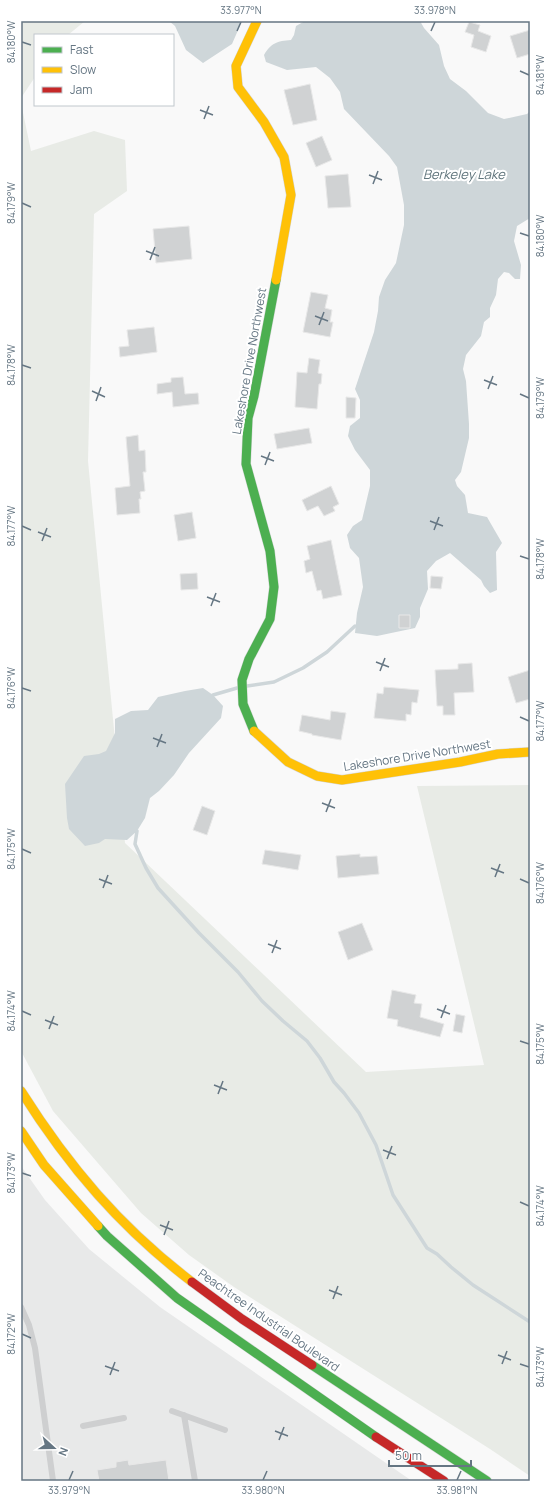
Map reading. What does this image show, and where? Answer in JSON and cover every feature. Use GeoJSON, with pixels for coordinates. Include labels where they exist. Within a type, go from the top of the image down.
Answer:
{"type":"FeatureCollection","features":[{"type":"Feature","properties":{"kind":"main road","name":"Lakeshore Drive Northwest"},"geometry":{"type":"LineString","coordinates":[[257,21],[236,66],[238,87],[264,122],[284,157],[291,195],[254,396],[248,418],[246,464],[270,551],[274,586],[270,619],[248,658],[242,680],[243,704],[254,731],[288,762],[317,776],[342,780],[460,762],[498,754],[530,752]]}},
{"type":"Feature","properties":{"kind":"main road","name":"Peachtree Industrial Boulevard"},"geometry":{"type":"LineString","coordinates":[[21,1091],[56,1145],[81,1176],[114,1213],[152,1249],[246,1322],[487,1481]]}},
{"type":"Feature","properties":{"kind":"main road"},"geometry":{"type":"LineString","coordinates":[[21,1131],[44,1165],[107,1236],[177,1298],[444,1481]]}},
{"type":"Feature","properties":{"kind":"lane"},"geometry":{"type":"LineString","coordinates":[[21,1307],[29,1325],[35,1348],[53,1481]]}},
{"type":"Feature","properties":{"kind":"lane"},"geometry":{"type":"LineString","coordinates":[[172,1411],[225,1430]]}},
{"type":"Feature","properties":{"kind":"lane"},"geometry":{"type":"LineString","coordinates":[[184,1415],[196,1481]]}},
{"type":"Feature","properties":{"kind":"lane"},"geometry":{"type":"LineString","coordinates":[[83,1426],[124,1418]]}},
{"type":"Feature","properties":{"kind":"shaded area"},"geometry":{"type":"Polygon","coordinates":[[[21,21],[85,21],[69,34],[34,34],[34,78],[21,98],[21,21]]]}},
{"type":"Feature","properties":{"kind":"shaded area"},"geometry":{"type":"Polygon","coordinates":[[[21,103],[31,151],[94,131],[125,140],[127,191],[94,214],[88,461],[125,843],[366,1072],[484,1065],[417,786],[530,785],[530,1476],[490,1449],[234,1287],[189,1255],[141,1213],[53,1111],[21,1051],[21,103]]]}},
{"type":"Feature","properties":{"kind":"shaded area"},"geometry":{"type":"Polygon","coordinates":[[[21,1166],[45,1200],[89,1249],[160,1307],[412,1481],[21,1481],[21,1166]]]}},
{"type":"Feature","properties":{"kind":"water"},"geometry":{"type":"Polygon","coordinates":[[[169,21],[242,21],[232,44],[203,63],[186,50],[175,26],[169,21]]]}},
{"type":"Feature","properties":{"kind":"water","name":"Berkeley Lake"},"geometry":{"type":"Polygon","coordinates":[[[305,21],[420,21],[424,28],[439,45],[444,66],[450,79],[466,91],[488,113],[504,119],[527,114],[530,111],[530,218],[517,226],[514,241],[521,265],[520,279],[515,279],[509,273],[504,272],[498,279],[496,295],[490,308],[490,317],[484,322],[481,336],[466,355],[463,369],[466,381],[469,438],[461,472],[455,480],[457,486],[465,495],[468,513],[487,517],[502,543],[496,552],[497,590],[490,593],[481,580],[450,553],[436,561],[427,571],[428,589],[420,608],[420,617],[415,628],[377,636],[355,633],[357,613],[363,587],[359,558],[350,548],[347,535],[353,526],[362,520],[370,486],[370,470],[355,450],[348,436],[350,426],[360,418],[360,400],[355,389],[374,332],[379,297],[385,280],[396,263],[404,225],[404,205],[397,167],[389,156],[344,109],[340,92],[330,78],[316,67],[287,70],[266,62],[264,55],[269,48],[275,43],[291,40],[296,26],[305,21]]]}},
{"type":"Feature","properties":{"kind":"water"},"geometry":{"type":"Polygon","coordinates":[[[203,688],[213,695],[223,706],[221,718],[189,753],[174,775],[150,798],[145,818],[137,831],[127,840],[105,839],[99,843],[85,846],[69,829],[65,784],[84,756],[99,754],[106,751],[115,733],[115,719],[131,711],[148,710],[158,697],[203,688]]]}},
{"type":"Feature","properties":{"kind":"building"},"geometry":{"type":"Polygon","coordinates":[[[469,22],[480,25],[478,31],[491,36],[486,52],[471,47],[474,35],[465,32],[469,22]]]}},
{"type":"Feature","properties":{"kind":"building"},"geometry":{"type":"Polygon","coordinates":[[[530,30],[530,54],[517,58],[510,36],[530,30]]]}},
{"type":"Feature","properties":{"kind":"building"},"geometry":{"type":"Polygon","coordinates":[[[310,84],[317,120],[293,125],[284,90],[310,84]]]}},
{"type":"Feature","properties":{"kind":"building"},"geometry":{"type":"Polygon","coordinates":[[[322,136],[332,160],[316,167],[306,143],[322,136]]]}},
{"type":"Feature","properties":{"kind":"building"},"geometry":{"type":"Polygon","coordinates":[[[348,174],[351,207],[328,208],[325,176],[348,174]]]}},
{"type":"Feature","properties":{"kind":"building"},"geometry":{"type":"Polygon","coordinates":[[[189,226],[192,259],[156,263],[153,229],[189,226]]]}},
{"type":"Feature","properties":{"kind":"building"},"geometry":{"type":"Polygon","coordinates":[[[311,292],[328,295],[325,308],[332,310],[330,322],[333,322],[330,337],[303,332],[311,292]]]}},
{"type":"Feature","properties":{"kind":"building"},"geometry":{"type":"Polygon","coordinates":[[[154,327],[157,352],[120,357],[119,347],[129,346],[127,330],[154,327]]]}},
{"type":"Feature","properties":{"kind":"building"},"geometry":{"type":"Polygon","coordinates":[[[309,358],[320,360],[318,373],[322,374],[321,384],[319,384],[317,409],[295,407],[297,372],[307,373],[309,358]]]}},
{"type":"Feature","properties":{"kind":"building"},"geometry":{"type":"Polygon","coordinates":[[[183,377],[185,394],[198,393],[199,404],[173,407],[172,392],[157,394],[157,384],[171,382],[171,378],[183,377]]]}},
{"type":"Feature","properties":{"kind":"building"},"geometry":{"type":"Polygon","coordinates":[[[346,397],[356,398],[355,418],[346,418],[346,397]]]}},
{"type":"Feature","properties":{"kind":"building"},"geometry":{"type":"Polygon","coordinates":[[[309,428],[312,443],[277,449],[274,434],[309,428]]]}},
{"type":"Feature","properties":{"kind":"building"},"geometry":{"type":"Polygon","coordinates":[[[138,435],[139,451],[145,450],[146,472],[143,472],[145,491],[140,492],[140,513],[117,515],[115,488],[130,486],[126,437],[138,435]]]}},
{"type":"Feature","properties":{"kind":"building"},"geometry":{"type":"Polygon","coordinates":[[[331,486],[339,504],[333,507],[335,511],[324,516],[318,506],[307,511],[302,500],[331,486]]]}},
{"type":"Feature","properties":{"kind":"building"},"geometry":{"type":"Polygon","coordinates":[[[192,512],[196,538],[178,541],[174,515],[192,512]]]}},
{"type":"Feature","properties":{"kind":"building"},"geometry":{"type":"Polygon","coordinates":[[[331,540],[342,595],[323,599],[321,590],[317,591],[312,571],[306,573],[304,561],[310,559],[307,546],[331,540]]]}},
{"type":"Feature","properties":{"kind":"building"},"geometry":{"type":"Polygon","coordinates":[[[197,573],[198,589],[181,590],[180,574],[197,573]]]}},
{"type":"Feature","properties":{"kind":"building"},"geometry":{"type":"Polygon","coordinates":[[[431,576],[443,577],[441,589],[430,588],[431,576]]]}},
{"type":"Feature","properties":{"kind":"building"},"geometry":{"type":"Polygon","coordinates":[[[399,615],[410,615],[410,628],[399,628],[399,615]]]}},
{"type":"Feature","properties":{"kind":"building"},"geometry":{"type":"Polygon","coordinates":[[[472,663],[474,692],[454,693],[455,715],[443,715],[443,706],[437,706],[435,670],[458,669],[458,664],[472,663]]]}},
{"type":"Feature","properties":{"kind":"building"},"geometry":{"type":"Polygon","coordinates":[[[530,670],[530,699],[516,703],[508,677],[530,670]]]}},
{"type":"Feature","properties":{"kind":"building"},"geometry":{"type":"Polygon","coordinates":[[[384,687],[419,690],[417,703],[412,702],[411,715],[406,714],[406,721],[374,718],[377,693],[383,694],[384,687]]]}},
{"type":"Feature","properties":{"kind":"building"},"geometry":{"type":"Polygon","coordinates":[[[331,711],[346,713],[341,740],[299,731],[302,715],[330,720],[331,711]]]}},
{"type":"Feature","properties":{"kind":"building"},"geometry":{"type":"Polygon","coordinates":[[[202,806],[215,811],[207,835],[193,830],[202,806]]]}},
{"type":"Feature","properties":{"kind":"building"},"geometry":{"type":"Polygon","coordinates":[[[265,850],[301,855],[298,870],[262,864],[265,850]]]}},
{"type":"Feature","properties":{"kind":"building"},"geometry":{"type":"Polygon","coordinates":[[[360,854],[360,857],[377,856],[379,874],[338,878],[336,856],[360,854]]]}},
{"type":"Feature","properties":{"kind":"building"},"geometry":{"type":"Polygon","coordinates":[[[362,923],[373,950],[348,960],[338,932],[362,923]]]}},
{"type":"Feature","properties":{"kind":"building"},"geometry":{"type":"Polygon","coordinates":[[[392,990],[416,995],[414,1003],[422,1004],[420,1017],[444,1024],[440,1037],[397,1026],[398,1020],[387,1018],[392,990]]]}},
{"type":"Feature","properties":{"kind":"building"},"geometry":{"type":"Polygon","coordinates":[[[456,1014],[465,1016],[462,1033],[453,1031],[456,1014]]]}},
{"type":"Feature","properties":{"kind":"building"},"geometry":{"type":"Polygon","coordinates":[[[128,1460],[129,1465],[166,1460],[169,1481],[99,1481],[97,1470],[116,1467],[116,1462],[128,1460]]]}},
{"type":"Feature","properties":{"kind":"waterway"},"geometry":{"type":"LineString","coordinates":[[247,686],[274,682],[303,668],[327,652],[355,626]]}},
{"type":"Feature","properties":{"kind":"waterway"},"geometry":{"type":"LineString","coordinates":[[213,695],[237,688]]}},
{"type":"Feature","properties":{"kind":"waterway"},"geometry":{"type":"LineString","coordinates":[[137,831],[135,844],[146,868],[158,888],[199,933],[238,972],[262,1001],[307,1041],[320,1058],[334,1082],[359,1113],[376,1145],[393,1195],[427,1248],[437,1254],[473,1285],[530,1322]]}},
{"type":"Feature","properties":{"kind":"traffic: fast"},"geometry":{"type":"LineString","coordinates":[[254,731],[243,704],[242,680],[249,659],[270,619],[274,587],[270,551],[246,464],[248,418],[254,396],[276,280]]}},
{"type":"Feature","properties":{"kind":"traffic: fast"},"geometry":{"type":"LineString","coordinates":[[98,1226],[107,1236],[177,1298],[376,1437]]}},
{"type":"Feature","properties":{"kind":"traffic: fast"},"geometry":{"type":"LineString","coordinates":[[312,1365],[487,1481]]}},
{"type":"Feature","properties":{"kind":"traffic: slow"},"geometry":{"type":"LineString","coordinates":[[257,21],[236,66],[238,87],[264,122],[284,157],[291,195],[276,280]]}},
{"type":"Feature","properties":{"kind":"traffic: slow"},"geometry":{"type":"LineString","coordinates":[[254,731],[288,762],[317,776],[342,780],[460,762],[498,754],[530,752]]}},
{"type":"Feature","properties":{"kind":"traffic: slow"},"geometry":{"type":"LineString","coordinates":[[21,1091],[58,1145],[98,1194],[142,1240],[192,1282]]}},
{"type":"Feature","properties":{"kind":"traffic: slow"},"geometry":{"type":"LineString","coordinates":[[21,1131],[44,1165],[98,1226]]}},
{"type":"Feature","properties":{"kind":"traffic: jam"},"geometry":{"type":"LineString","coordinates":[[192,1282],[242,1319],[312,1365]]}},
{"type":"Feature","properties":{"kind":"traffic: jam"},"geometry":{"type":"LineString","coordinates":[[376,1437],[444,1481]]}}]}
